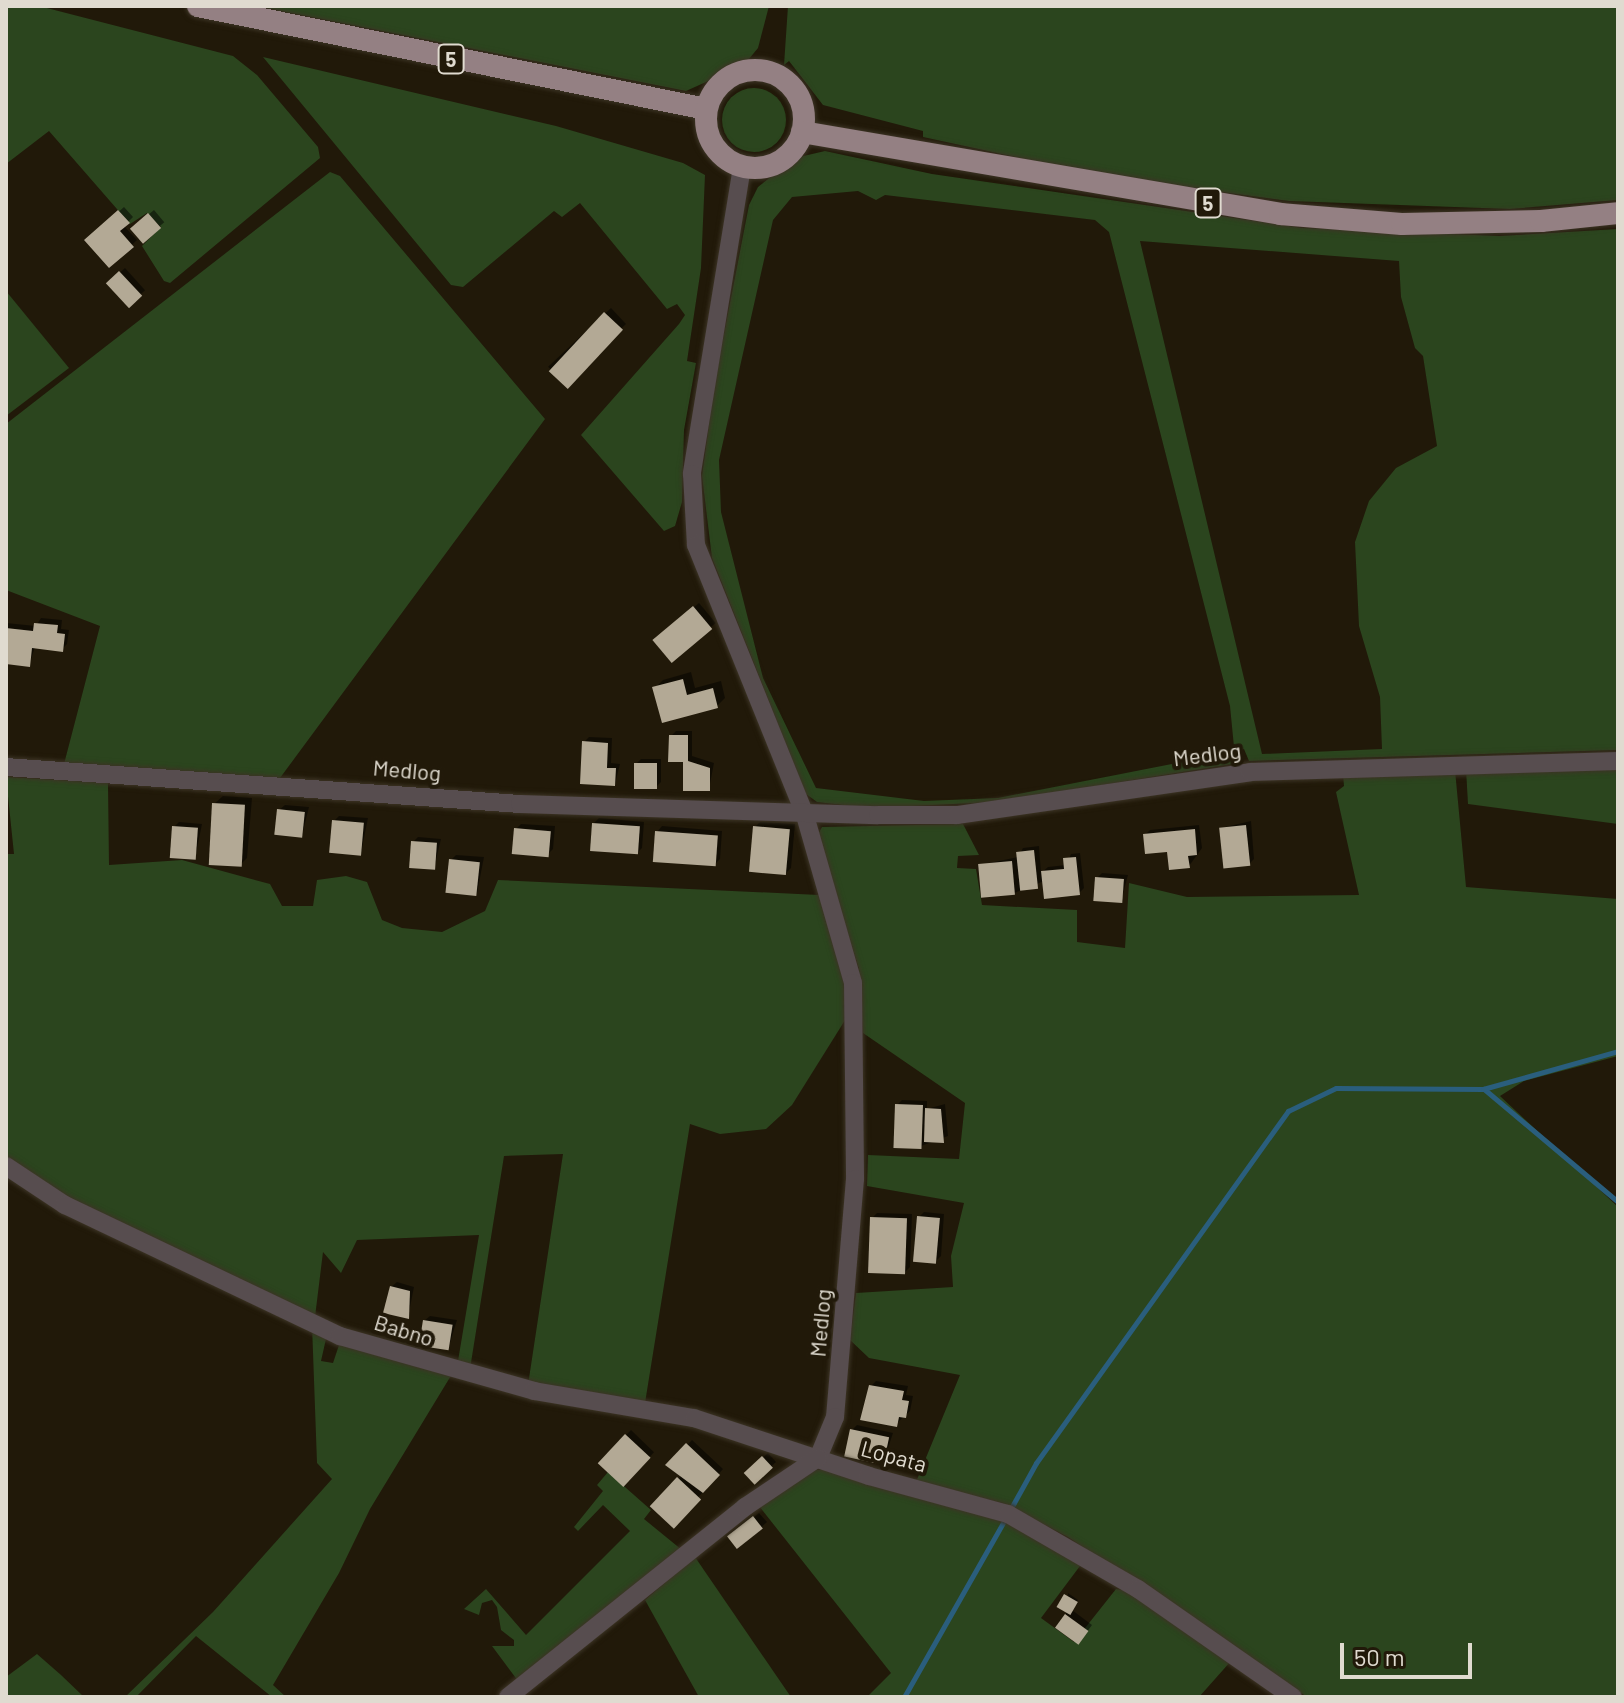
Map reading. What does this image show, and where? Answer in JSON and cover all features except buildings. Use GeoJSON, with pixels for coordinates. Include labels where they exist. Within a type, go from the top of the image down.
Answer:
{"type":"FeatureCollection","features":[{"type":"Feature","properties":{"kind":"main road","name":"5"},"geometry":{"type":"LineString","coordinates":[[198,6],[706,109]]}},
{"type":"Feature","properties":{"kind":"main road"},"geometry":{"type":"LineString","coordinates":[[754,70],[774,74],[801,101],[802,132],[781,161],[742,167],[720,155],[711,142],[706,109],[713,92],[732,76],[754,70]]}},
{"type":"Feature","properties":{"kind":"main road","name":"5"},"geometry":{"type":"LineString","coordinates":[[802,132],[1280,214],[1402,224],[1541,221],[1618,213]]}},
{"type":"Feature","properties":{"kind":"street"},"geometry":{"type":"LineString","coordinates":[[742,167],[692,474],[696,545],[804,812]]}},
{"type":"Feature","properties":{"kind":"street","name":"Medlog"},"geometry":{"type":"LineString","coordinates":[[6,767],[520,804],[957,815],[1250,772],[1460,762],[1618,761]]}},
{"type":"Feature","properties":{"kind":"street","name":"Medlog"},"geometry":{"type":"LineString","coordinates":[[804,812],[853,983],[856,1025],[855,1179],[843,1339],[835,1417],[818,1458]]}},
{"type":"Feature","properties":{"kind":"street","name":"Babno"},"geometry":{"type":"LineString","coordinates":[[6,1166],[65,1205],[340,1336],[534,1391],[694,1418],[818,1458]]}},
{"type":"Feature","properties":{"kind":"street"},"geometry":{"type":"LineString","coordinates":[[508,1697],[745,1507],[818,1458]]}},
{"type":"Feature","properties":{"kind":"street","name":"Lopata"},"geometry":{"type":"LineString","coordinates":[[818,1458],[988,1506],[1028,1523],[1138,1589],[1293,1697]]}},
{"type":"Feature","properties":{"kind":"green space"},"geometry":{"type":"Polygon","coordinates":[[[6,6],[39,6],[233,56],[257,75],[318,147],[320,158],[170,283],[164,281],[142,246],[161,227],[147,213],[130,224],[49,131],[6,164],[6,6]]]}},
{"type":"Feature","properties":{"kind":"green space"},"geometry":{"type":"Polygon","coordinates":[[[256,6],[769,6],[758,48],[744,65],[686,91],[256,6]]]}},
{"type":"Feature","properties":{"kind":"green space"},"geometry":{"type":"Polygon","coordinates":[[[788,6],[1618,6],[1618,200],[1510,209],[1289,201],[1103,176],[923,137],[923,131],[823,105],[789,61],[784,65],[788,6]]]}},
{"type":"Feature","properties":{"kind":"green space"},"geometry":{"type":"Polygon","coordinates":[[[263,57],[556,126],[683,163],[705,175],[701,268],[687,361],[696,363],[684,430],[682,502],[675,526],[664,531],[581,435],[679,324],[685,315],[677,304],[667,309],[580,203],[562,217],[554,211],[463,287],[451,285],[263,57]]]}},
{"type":"Feature","properties":{"kind":"green space"},"geometry":{"type":"Polygon","coordinates":[[[748,88],[760,88],[777,97],[784,108],[784,132],[777,143],[760,152],[748,152],[736,147],[727,138],[722,126],[722,114],[727,102],[736,93],[748,88]]]}},
{"type":"Feature","properties":{"kind":"green space"},"geometry":{"type":"Polygon","coordinates":[[[825,151],[932,174],[1302,228],[1499,236],[1618,229],[1618,750],[1249,761],[1244,749],[1234,753],[1232,764],[996,802],[869,808],[817,802],[806,794],[712,558],[702,476],[715,380],[749,205],[758,187],[795,158],[825,151]],[[858,191],[792,197],[773,220],[719,460],[721,512],[763,678],[816,788],[924,801],[998,798],[1228,753],[1234,747],[1230,706],[1109,232],[1095,220],[885,195],[876,200],[858,191]],[[1140,241],[1262,754],[1382,749],[1380,697],[1359,626],[1355,542],[1369,501],[1396,468],[1437,446],[1423,356],[1415,348],[1401,297],[1399,261],[1140,241]]]}},
{"type":"Feature","properties":{"kind":"green space"},"geometry":{"type":"Polygon","coordinates":[[[330,172],[340,176],[545,419],[280,778],[64,764],[100,626],[6,590],[6,424],[330,172]]]}},
{"type":"Feature","properties":{"kind":"green space"},"geometry":{"type":"Polygon","coordinates":[[[6,291],[69,368],[6,416],[6,291]]]}},
{"type":"Feature","properties":{"kind":"green space"},"geometry":{"type":"Polygon","coordinates":[[[1618,766],[1618,824],[1468,804],[1466,769],[1618,766]]]}},
{"type":"Feature","properties":{"kind":"green space"},"geometry":{"type":"Polygon","coordinates":[[[1455,770],[1466,887],[1618,899],[1618,1056],[1524,1081],[1500,1096],[1618,1207],[1618,1697],[1307,1697],[1068,1537],[1003,1503],[916,1482],[960,1375],[869,1358],[850,1340],[856,1293],[953,1287],[951,1256],[964,1203],[867,1186],[868,1155],[959,1159],[965,1103],[863,1033],[859,969],[817,836],[822,827],[963,824],[979,855],[958,856],[957,868],[976,869],[982,905],[1077,910],[1077,942],[1125,948],[1129,883],[1187,897],[1359,895],[1336,792],[1344,786],[1343,775],[1455,770]]]}},
{"type":"Feature","properties":{"kind":"green space"},"geometry":{"type":"Polygon","coordinates":[[[6,777],[108,783],[109,865],[182,860],[270,884],[282,906],[313,906],[317,880],[346,876],[367,882],[382,920],[402,928],[442,932],[485,911],[498,880],[819,895],[846,975],[847,1017],[792,1105],[766,1129],[720,1134],[690,1124],[645,1403],[528,1385],[563,1154],[504,1156],[470,1369],[457,1367],[479,1235],[357,1240],[341,1273],[323,1252],[315,1317],[130,1232],[6,1162],[6,854],[14,854],[6,777]]]}},
{"type":"Feature","properties":{"kind":"green space"},"geometry":{"type":"Polygon","coordinates":[[[312,1325],[326,1339],[321,1361],[333,1363],[340,1342],[452,1374],[370,1509],[339,1573],[273,1685],[286,1697],[272,1697],[196,1636],[136,1697],[125,1697],[213,1612],[332,1479],[317,1463],[312,1325]]]}},
{"type":"Feature","properties":{"kind":"green space"},"geometry":{"type":"Polygon","coordinates":[[[830,1469],[1002,1516],[1083,1562],[1041,1618],[1074,1642],[1116,1589],[1124,1590],[1231,1661],[1199,1697],[867,1697],[891,1673],[759,1506],[816,1470],[830,1469]]]}},
{"type":"Feature","properties":{"kind":"green space"},"geometry":{"type":"Polygon","coordinates":[[[608,1472],[651,1510],[644,1519],[682,1550],[518,1681],[492,1646],[514,1646],[514,1640],[501,1630],[497,1607],[492,1600],[482,1603],[479,1615],[464,1609],[486,1589],[526,1635],[630,1531],[603,1505],[578,1531],[574,1527],[603,1491],[597,1485],[608,1472]]]}},
{"type":"Feature","properties":{"kind":"green space"},"geometry":{"type":"Polygon","coordinates":[[[695,1557],[791,1697],[699,1697],[645,1600],[695,1557]]]}},
{"type":"Feature","properties":{"kind":"green space"},"geometry":{"type":"Polygon","coordinates":[[[37,1654],[84,1697],[6,1697],[6,1677],[37,1654]]]}},
{"type":"Feature","properties":{"kind":"waterway"},"geometry":{"type":"LineString","coordinates":[[1010,1510],[1036,1463],[1288,1111],[1336,1088],[1483,1089],[1618,1051]]}},
{"type":"Feature","properties":{"kind":"waterway"},"geometry":{"type":"LineString","coordinates":[[1484,1089],[1618,1202]]}},
{"type":"Feature","properties":{"kind":"waterway"},"geometry":{"type":"LineString","coordinates":[[904,1697],[1005,1519]]}}]}
